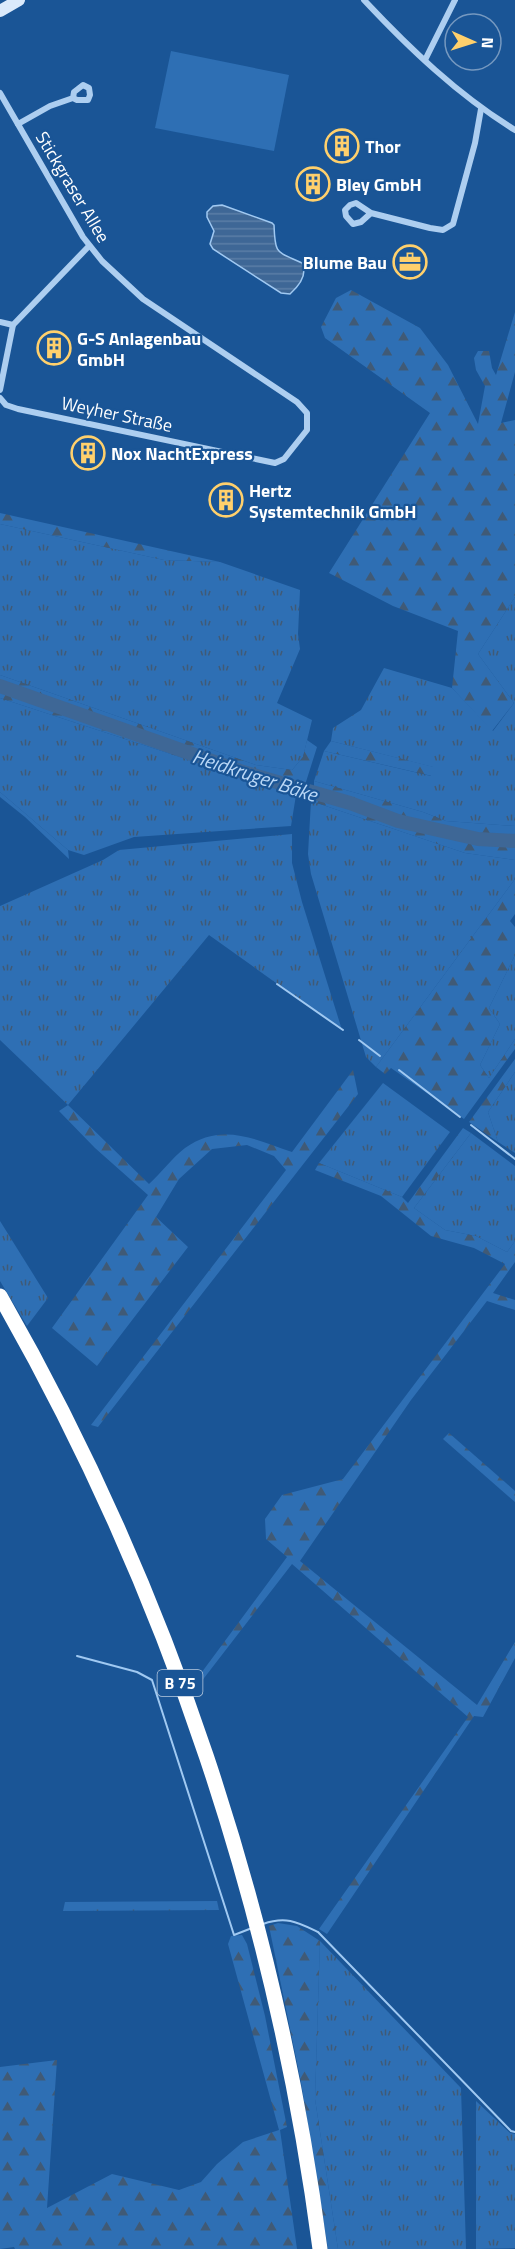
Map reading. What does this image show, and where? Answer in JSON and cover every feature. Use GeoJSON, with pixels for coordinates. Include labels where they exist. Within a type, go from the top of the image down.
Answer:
{"type":"FeatureCollection","features":[{"type":"Feature","properties":{"kind":"highway","name":"B 75"},"geometry":{"type":"LineString","coordinates":[[0,1296],[87,1458],[159,1624],[199,1735],[294,2083],[309,2163],[321,2249]]}},
{"type":"Feature","properties":{"kind":"highway","name":"B 75"},"geometry":{"type":"LineString","coordinates":[[0,1315],[30,1368],[83,1473],[150,1628],[200,1766],[250,1917]]}},
{"type":"Feature","properties":{"kind":"highway","name":"B 75"},"geometry":{"type":"LineString","coordinates":[[256,1938],[299,2165],[311,2249]]}},
{"type":"Feature","properties":{"kind":"main road"},"geometry":{"type":"LineString","coordinates":[[0,11],[19,0]]}},
{"type":"Feature","properties":{"kind":"street"},"geometry":{"type":"LineString","coordinates":[[364,0],[425,60],[481,109],[515,130]]}},
{"type":"Feature","properties":{"kind":"street"},"geometry":{"type":"LineString","coordinates":[[425,60],[454,0]]}},
{"type":"Feature","properties":{"kind":"street","name":"Stickgraser Allee"},"geometry":{"type":"LineString","coordinates":[[0,93],[89,246],[116,275],[143,299],[297,402],[307,413]]}},
{"type":"Feature","properties":{"kind":"street"},"geometry":{"type":"LineString","coordinates":[[18,124],[50,106],[73,98]]}},
{"type":"Feature","properties":{"kind":"street"},"geometry":{"type":"LineString","coordinates":[[371,213],[443,230],[453,224],[475,143],[481,109]]}},
{"type":"Feature","properties":{"kind":"street"},"geometry":{"type":"LineString","coordinates":[[0,390],[13,325],[89,246]]}},
{"type":"Feature","properties":{"kind":"street"},"geometry":{"type":"LineString","coordinates":[[0,322],[13,325]]}},
{"type":"Feature","properties":{"kind":"street","name":"Weyher Straße"},"geometry":{"type":"LineString","coordinates":[[0,398],[6,405],[18,409],[275,463],[284,459],[307,430],[307,413]]}},
{"type":"Feature","properties":{"kind":"green space"},"geometry":{"type":"Polygon","coordinates":[[[171,51],[289,75],[274,151],[155,128],[171,51]]]}},
{"type":"Feature","properties":{"kind":"green space"},"geometry":{"type":"Polygon","coordinates":[[[351,290],[420,328],[448,365],[478,424],[485,386],[476,370],[474,358],[478,351],[489,351],[492,368],[496,375],[515,312],[515,372],[501,423],[515,420],[515,597],[478,654],[514,703],[492,731],[452,688],[458,631],[393,606],[329,573],[430,413],[325,338],[321,327],[336,298],[351,290]]]}},
{"type":"Feature","properties":{"kind":"green space"},"geometry":{"type":"Polygon","coordinates":[[[0,513],[220,562],[164,560],[0,524],[0,513]]]}},
{"type":"Feature","properties":{"kind":"green space"},"geometry":{"type":"Polygon","coordinates":[[[0,524],[164,560],[220,562],[300,590],[298,634],[300,649],[277,703],[312,720],[303,757],[292,770],[256,765],[0,675],[0,524]]]}},
{"type":"Feature","properties":{"kind":"green space"},"geometry":{"type":"Polygon","coordinates":[[[515,597],[515,826],[446,821],[423,812],[314,781],[324,751],[431,776],[433,767],[331,741],[333,728],[361,710],[384,668],[452,688],[493,731],[514,703],[478,654],[515,597]]]}},
{"type":"Feature","properties":{"kind":"green space"},"geometry":{"type":"Polygon","coordinates":[[[0,675],[256,765],[292,770],[303,757],[307,740],[317,747],[305,785],[244,771],[139,732],[0,685],[0,675]]]}},
{"type":"Feature","properties":{"kind":"green space"},"geometry":{"type":"Polygon","coordinates":[[[0,687],[211,763],[299,790],[296,795],[0,698],[0,687]]]}},
{"type":"Feature","properties":{"kind":"green space"},"geometry":{"type":"Polygon","coordinates":[[[0,698],[296,795],[291,826],[134,837],[84,855],[68,850],[0,792],[0,698]]]}},
{"type":"Feature","properties":{"kind":"green space"},"geometry":{"type":"Polygon","coordinates":[[[331,741],[434,767],[432,776],[324,751],[331,741]]]}},
{"type":"Feature","properties":{"kind":"green space"},"geometry":{"type":"Polygon","coordinates":[[[314,781],[423,812],[446,821],[515,826],[515,840],[478,838],[399,820],[314,791],[314,781]]]}},
{"type":"Feature","properties":{"kind":"green space"},"geometry":{"type":"Polygon","coordinates":[[[0,792],[68,850],[69,859],[25,817],[0,797],[0,792]]]}},
{"type":"Feature","properties":{"kind":"green space"},"geometry":{"type":"Polygon","coordinates":[[[314,795],[388,819],[438,832],[515,843],[515,860],[465,853],[311,801],[314,795]]]}},
{"type":"Feature","properties":{"kind":"green space"},"geometry":{"type":"Polygon","coordinates":[[[311,801],[465,853],[515,860],[515,879],[376,1067],[366,1057],[311,874],[308,854],[311,801]]]}},
{"type":"Feature","properties":{"kind":"green space"},"geometry":{"type":"Polygon","coordinates":[[[292,834],[292,863],[342,1030],[209,935],[68,1105],[0,1040],[0,906],[103,860],[119,850],[292,834]]]}},
{"type":"Feature","properties":{"kind":"green space"},"geometry":{"type":"Polygon","coordinates":[[[515,879],[515,914],[510,921],[515,927],[515,955],[489,1008],[500,1024],[480,1065],[489,1078],[515,1039],[515,1049],[464,1119],[391,1068],[385,1074],[376,1067],[515,879]]]}},
{"type":"Feature","properties":{"kind":"green space"},"geometry":{"type":"Polygon","coordinates":[[[515,955],[515,1039],[489,1078],[480,1065],[500,1024],[489,1008],[515,955]]]}},
{"type":"Feature","properties":{"kind":"green space"},"geometry":{"type":"Polygon","coordinates":[[[515,1059],[515,1072],[488,1112],[498,1142],[469,1122],[515,1059]]]}},
{"type":"Feature","properties":{"kind":"green space"},"geometry":{"type":"Polygon","coordinates":[[[353,1070],[358,1094],[98,1427],[91,1425],[286,1170],[274,1156],[247,1145],[212,1149],[179,1179],[156,1217],[188,1247],[97,1366],[52,1328],[148,1195],[95,1148],[59,1111],[68,1105],[149,1184],[185,1148],[198,1140],[212,1136],[238,1135],[292,1152],[353,1070]]]}},
{"type":"Feature","properties":{"kind":"green space"},"geometry":{"type":"Polygon","coordinates":[[[515,1072],[515,1153],[498,1142],[488,1112],[515,1072]]]}},
{"type":"Feature","properties":{"kind":"green space"},"geometry":{"type":"Polygon","coordinates":[[[383,1083],[450,1132],[402,1197],[319,1163],[383,1083]]]}},
{"type":"Feature","properties":{"kind":"green space"},"geometry":{"type":"Polygon","coordinates":[[[463,1128],[471,1133],[414,1208],[445,1230],[476,1236],[507,1252],[515,1241],[515,1262],[493,1293],[515,1300],[515,1310],[487,1301],[411,1400],[300,1561],[477,1705],[515,1642],[515,1658],[483,1717],[474,1716],[327,1934],[319,1929],[468,1717],[292,1564],[201,1682],[199,1676],[287,1557],[266,1539],[265,1519],[282,1495],[343,1479],[505,1264],[474,1248],[431,1236],[381,1196],[315,1170],[319,1163],[402,1197],[408,1203],[463,1128]]]}},
{"type":"Feature","properties":{"kind":"green space"},"geometry":{"type":"Polygon","coordinates":[[[471,1133],[515,1166],[515,1241],[507,1252],[476,1236],[445,1230],[414,1208],[471,1133]]]}},
{"type":"Feature","properties":{"kind":"green space"},"geometry":{"type":"Polygon","coordinates":[[[0,1221],[48,1298],[27,1326],[0,1281],[0,1221]]]}},
{"type":"Feature","properties":{"kind":"green space"},"geometry":{"type":"Polygon","coordinates":[[[449,1433],[515,1491],[515,1502],[443,1439],[449,1433]]]}},
{"type":"Feature","properties":{"kind":"green space"},"geometry":{"type":"Polygon","coordinates":[[[217,1901],[219,1910],[63,1911],[65,1902],[217,1901]]]}},
{"type":"Feature","properties":{"kind":"green space"},"geometry":{"type":"Polygon","coordinates":[[[278,1923],[297,1926],[320,1941],[315,2099],[338,2249],[328,2249],[301,2082],[269,1926],[278,1923]]]}},
{"type":"Feature","properties":{"kind":"green space"},"geometry":{"type":"Polygon","coordinates":[[[242,1935],[247,1944],[265,2016],[287,2127],[280,2130],[297,2249],[15,2249],[14,2247],[0,2249],[0,2067],[57,2060],[47,2208],[112,2174],[179,2190],[201,2182],[217,2164],[243,2142],[279,2130],[228,1944],[231,1936],[242,1935]]]}},
{"type":"Feature","properties":{"kind":"green space"},"geometry":{"type":"Polygon","coordinates":[[[320,1941],[461,2088],[466,2249],[338,2249],[315,2099],[320,1941]]]}},
{"type":"Feature","properties":{"kind":"green space"},"geometry":{"type":"Polygon","coordinates":[[[476,2101],[510,2133],[515,2134],[515,2248],[476,2249],[476,2101]]]}},
{"type":"Feature","properties":{"kind":"shaded area"},"geometry":{"type":"Polygon","coordinates":[[[222,205],[274,225],[276,247],[282,254],[302,263],[304,267],[302,280],[290,294],[281,293],[213,249],[210,244],[214,231],[207,212],[213,206],[222,205]]]}},
{"type":"Feature","properties":{"kind":"waterway","name":"Heidkruger Bäke"},"geometry":{"type":"LineString","coordinates":[[0,686],[243,772],[350,803],[398,821],[478,839],[515,841]]}},
{"type":"Feature","properties":{"kind":"waterway"},"geometry":{"type":"LineString","coordinates":[[277,984],[343,1030]]}},
{"type":"Feature","properties":{"kind":"waterway"},"geometry":{"type":"LineString","coordinates":[[359,1040],[380,1056]]}},
{"type":"Feature","properties":{"kind":"waterway"},"geometry":{"type":"LineString","coordinates":[[399,1070],[460,1117]]}},
{"type":"Feature","properties":{"kind":"waterway"},"geometry":{"type":"LineString","coordinates":[[471,1125],[515,1159]]}},
{"type":"Feature","properties":{"kind":"waterway"},"geometry":{"type":"LineString","coordinates":[[77,1656],[137,1672],[152,1680],[234,1935],[252,1928]]}},
{"type":"Feature","properties":{"kind":"waterway"},"geometry":{"type":"LineString","coordinates":[[263,1924],[285,1920],[318,1932],[511,2131],[515,2132]]}},
{"type":"Feature","properties":{"kind":"place","name":"Thor"},"geometry":{"type":"Point","coordinates":[342,146]}},
{"type":"Feature","properties":{"kind":"place","name":"Bley GmbH"},"geometry":{"type":"Point","coordinates":[313,184]}},
{"type":"Feature","properties":{"kind":"place","name":"Blume Bau"},"geometry":{"type":"Point","coordinates":[410,262]}},
{"type":"Feature","properties":{"kind":"place","name":"G-S Anlagenbau GmbH"},"geometry":{"type":"Point","coordinates":[54,348]}},
{"type":"Feature","properties":{"kind":"place","name":"Nox NachtExpress"},"geometry":{"type":"Point","coordinates":[88,453]}},
{"type":"Feature","properties":{"kind":"place","name":"Hertz Systemtechnik GmbH"},"geometry":{"type":"Point","coordinates":[226,500]}}]}
